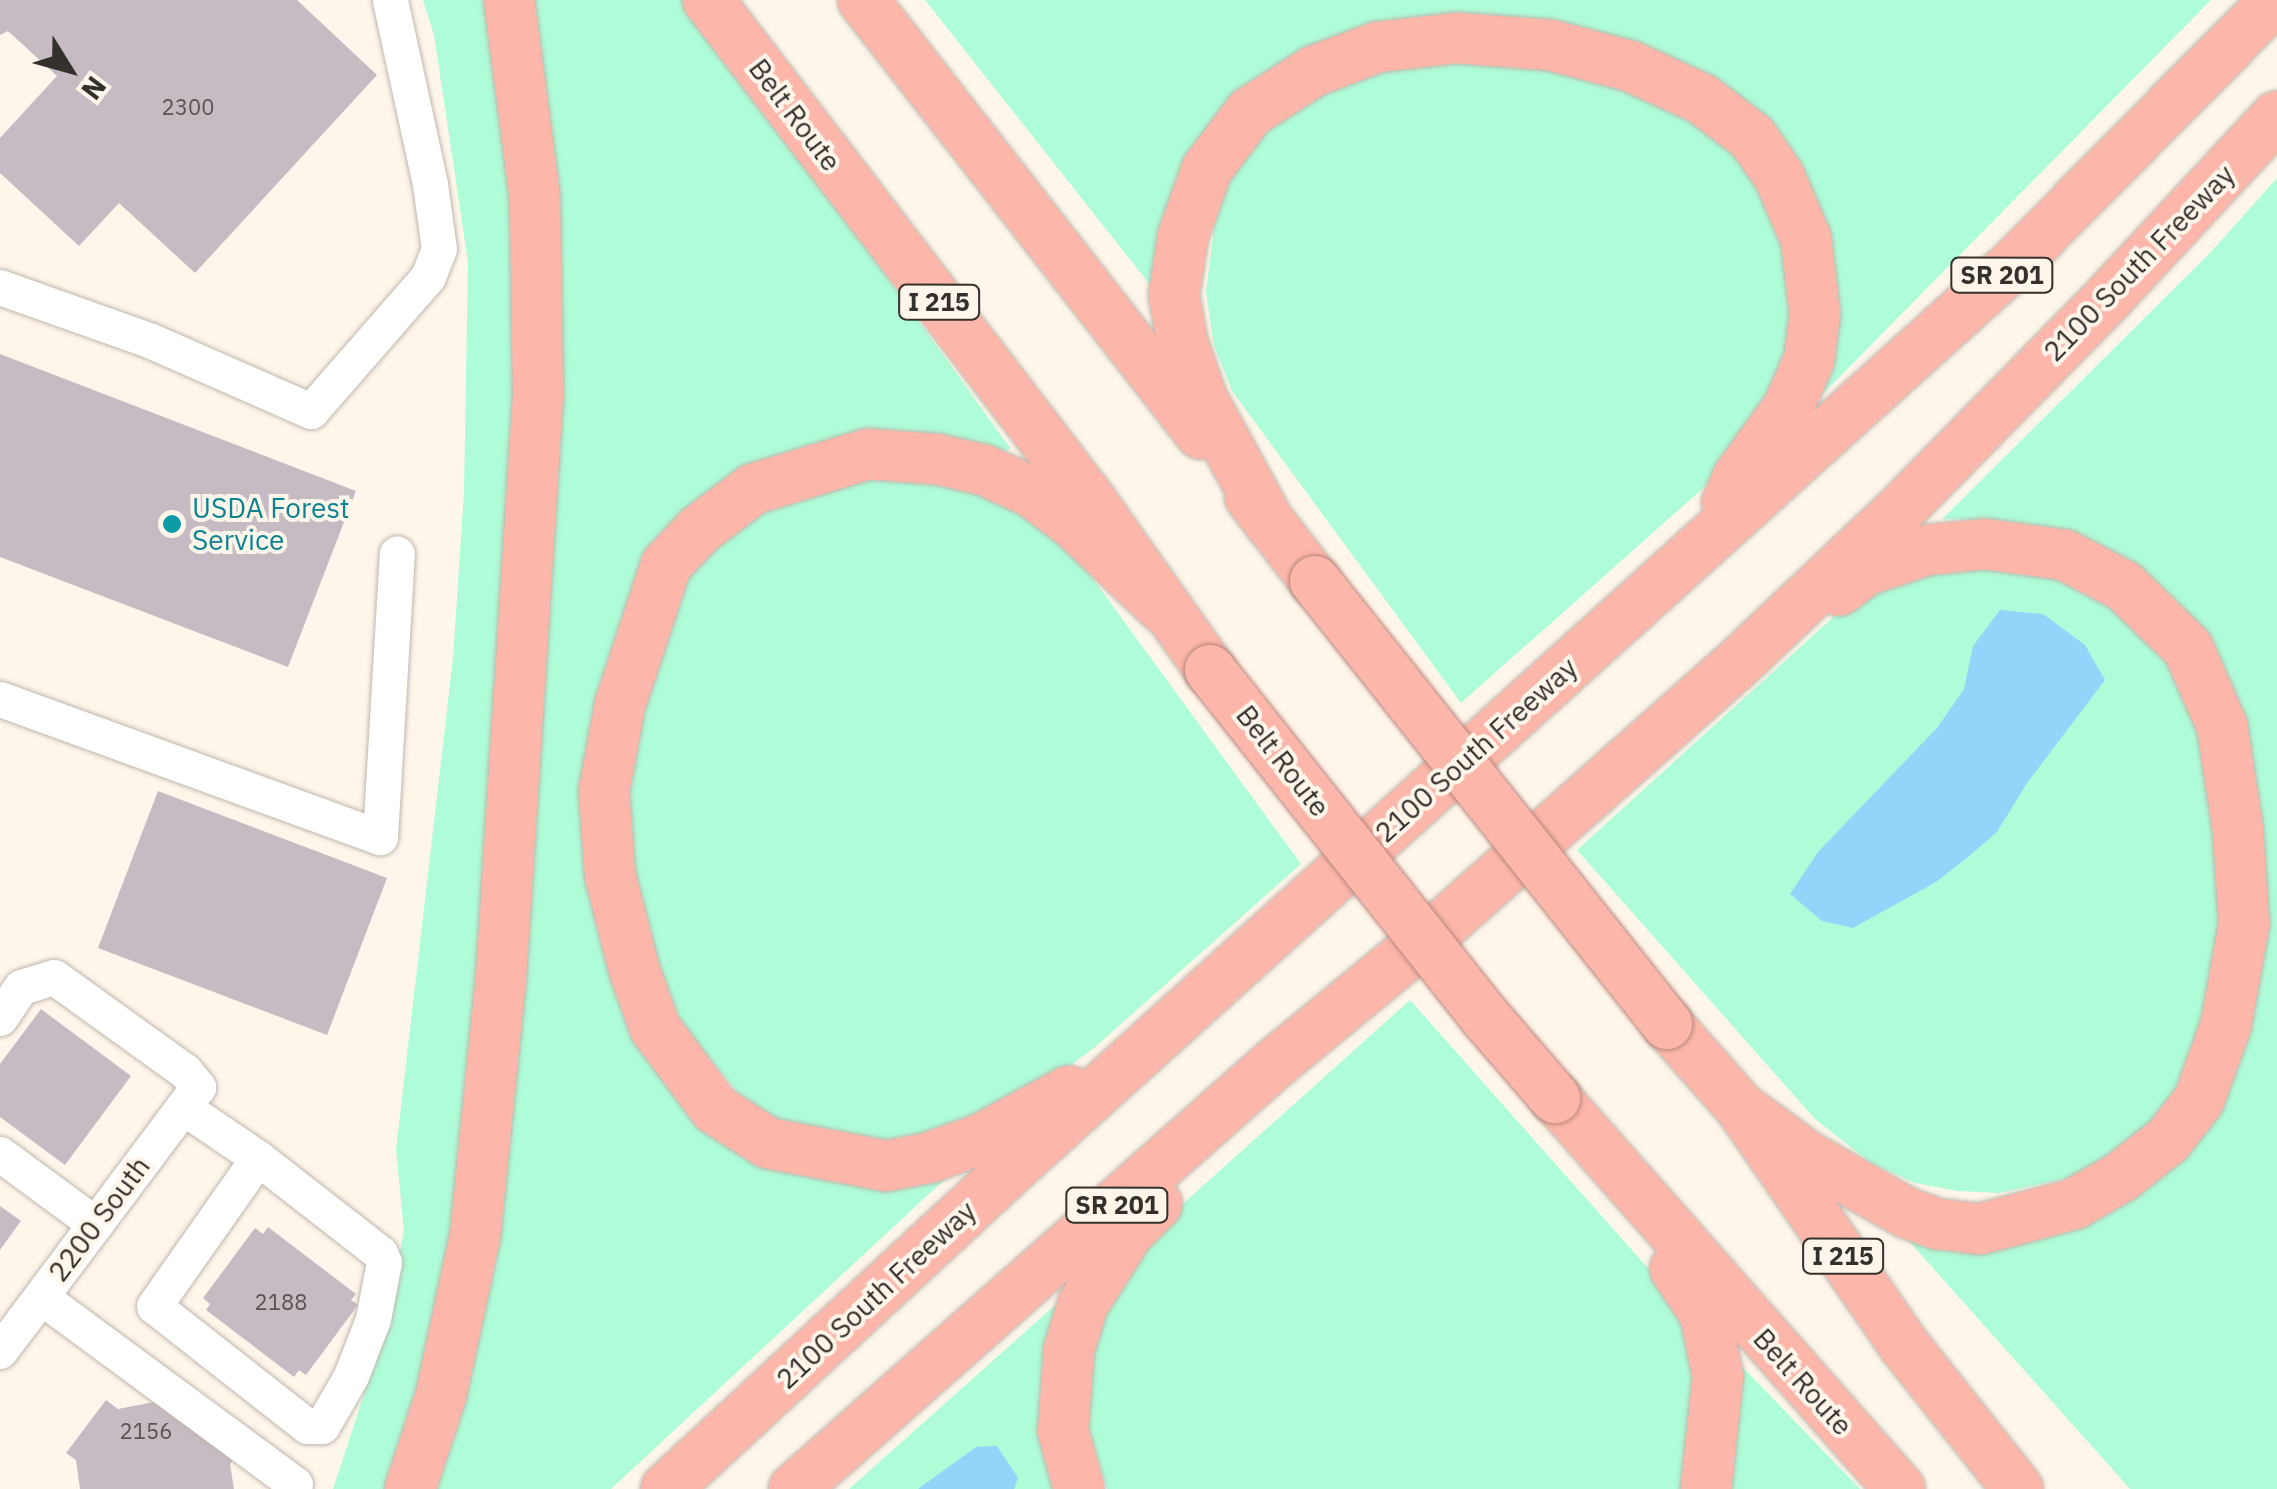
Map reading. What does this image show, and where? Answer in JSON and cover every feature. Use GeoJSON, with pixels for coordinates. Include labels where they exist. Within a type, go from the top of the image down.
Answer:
{"type":"FeatureCollection","features":[{"type":"Feature","properties":{"kind":"highway"},"geometry":{"type":"LineString","coordinates":[[410,1489],[441,1395],[475,1238],[501,977],[538,396],[535,200],[509,0]]}},
{"type":"Feature","properties":{"kind":"highway","name":"Belt Route"},"geometry":{"type":"LineString","coordinates":[[708,0],[1091,500],[1210,670],[1486,1018],[1900,1489]]}},
{"type":"Feature","properties":{"kind":"highway","name":"I 215"},"geometry":{"type":"LineString","coordinates":[[863,0],[1315,582],[1667,1024],[1741,1108],[1903,1344],[2018,1489]]}},
{"type":"Feature","properties":{"kind":"highway","name":"2100 South Freeway"},"geometry":{"type":"LineString","coordinates":[[666,1489],[2075,207],[2275,0]]}},
{"type":"Feature","properties":{"kind":"highway"},"geometry":{"type":"LineString","coordinates":[[1268,522],[1202,399],[1182,341],[1174,296],[1183,236],[1207,169],[1250,112],[1314,72],[1378,47],[1457,38],[1550,45],[1630,66],[1702,99],[1752,137],[1778,176],[1806,239],[1815,314],[1809,360],[1788,408],[1738,477],[1714,536]]}},
{"type":"Feature","properties":{"kind":"highway","name":"2100 South Freeway"},"geometry":{"type":"LineString","coordinates":[[794,1489],[1273,1065],[1443,925],[1734,667],[1897,513],[2135,270],[2277,116]]}},
{"type":"Feature","properties":{"kind":"highway"},"geometry":{"type":"LineString","coordinates":[[1145,1050],[981,1139],[928,1158],[886,1166],[768,1143],[715,1110],[655,1028],[634,969],[610,875],[604,792],[620,705],[666,565],[698,530],[753,489],[868,454],[936,459],[984,470],[1032,492],[1072,522],[1164,609]]}},
{"type":"Feature","properties":{"kind":"highway"},"geometry":{"type":"LineString","coordinates":[[1734,667],[1866,570],[1928,550],[1985,544],[2065,555],[2124,586],[2188,648],[2222,726],[2238,830],[2244,924],[2226,1026],[2198,1100],[2168,1140],[2121,1177],[2074,1204],[1980,1229],[1938,1224],[1864,1191],[1741,1108]]}},
{"type":"Feature","properties":{"kind":"highway"},"geometry":{"type":"LineString","coordinates":[[1079,1489],[1064,1431],[1069,1350],[1083,1304],[1120,1245],[1443,925]]}},
{"type":"Feature","properties":{"kind":"highway"},"geometry":{"type":"LineString","coordinates":[[1587,1136],[1705,1314],[1718,1376],[1706,1489]]}},
{"type":"Feature","properties":{"kind":"street"},"geometry":{"type":"LineString","coordinates":[[0,287],[149,340],[311,411],[428,277],[439,249],[430,184],[390,0]]}},
{"type":"Feature","properties":{"kind":"street"},"geometry":{"type":"LineString","coordinates":[[0,699],[380,836],[397,554]]}},
{"type":"Feature","properties":{"kind":"street"},"geometry":{"type":"LineString","coordinates":[[0,1018],[21,987],[54,977],[185,1071],[191,1097],[258,1158],[380,1253],[384,1262],[373,1319],[352,1376],[322,1426],[307,1426],[154,1306],[258,1158]]}},
{"type":"Feature","properties":{"kind":"street","name":"2200 South"},"geometry":{"type":"LineString","coordinates":[[0,1351],[191,1097]]}},
{"type":"Feature","properties":{"kind":"street"},"geometry":{"type":"LineString","coordinates":[[0,1154],[96,1224]]}},
{"type":"Feature","properties":{"kind":"street"},"geometry":{"type":"LineString","coordinates":[[41,1297],[295,1484],[292,1489]]}},
{"type":"Feature","properties":{"kind":"green space"},"geometry":{"type":"Polygon","coordinates":[[[423,0],[497,0],[531,201],[468,1196],[395,1489],[333,1489],[385,1330],[404,1231],[396,1150],[453,658],[464,492],[468,262],[434,35],[423,0]]]}},
{"type":"Feature","properties":{"kind":"green space"},"geometry":{"type":"Polygon","coordinates":[[[524,0],[688,0],[1010,448],[997,459],[842,437],[802,447],[752,467],[664,544],[605,877],[723,1124],[957,1168],[611,1489],[425,1489],[561,407],[559,211],[524,0]]]}},
{"type":"Feature","properties":{"kind":"green space"},"geometry":{"type":"Polygon","coordinates":[[[925,0],[2211,0],[1809,408],[1768,140],[1454,15],[1373,26],[1271,83],[1162,300],[925,0]]]}},
{"type":"Feature","properties":{"kind":"green space"},"geometry":{"type":"Polygon","coordinates":[[[1415,44],[1635,84],[1736,147],[1790,251],[1791,358],[1735,460],[1461,703],[1232,391],[1214,346],[1206,292],[1215,220],[1230,179],[1288,103],[1415,44]]]}},
{"type":"Feature","properties":{"kind":"green space"},"geometry":{"type":"Polygon","coordinates":[[[2277,178],[2277,1489],[2130,1489],[1899,1230],[2011,1224],[2204,1113],[2248,742],[2055,530],[2004,521],[1942,519],[2209,254],[2277,178]]]}},
{"type":"Feature","properties":{"kind":"green space"},"geometry":{"type":"Polygon","coordinates":[[[940,466],[1064,539],[1301,864],[1094,1048],[1023,1100],[974,1128],[868,1145],[819,1137],[775,1118],[741,1096],[684,1029],[658,973],[639,908],[627,831],[626,763],[666,593],[780,484],[940,466]]]}},
{"type":"Feature","properties":{"kind":"green space"},"geometry":{"type":"Polygon","coordinates":[[[2064,564],[2174,639],[2231,804],[2214,1038],[2146,1135],[2078,1176],[1999,1193],[1915,1183],[1871,1163],[1815,1119],[1577,850],[1863,590],[1897,573],[2064,564]]]}},
{"type":"Feature","properties":{"kind":"green space"},"geometry":{"type":"Polygon","coordinates":[[[1410,1000],[1663,1285],[1691,1342],[1701,1384],[1690,1489],[1107,1489],[1087,1423],[1087,1373],[1119,1273],[1186,1201],[1410,1000]]]}},
{"type":"Feature","properties":{"kind":"green space"},"geometry":{"type":"Polygon","coordinates":[[[1082,1281],[1073,1489],[849,1489],[1082,1281]]]}},
{"type":"Feature","properties":{"kind":"green space"},"geometry":{"type":"Polygon","coordinates":[[[1735,1359],[1860,1489],[1717,1489],[1735,1359]]]}},
{"type":"Feature","properties":{"kind":"water"},"geometry":{"type":"Polygon","coordinates":[[[2000,610],[2043,614],[2085,645],[2105,680],[2027,783],[1997,832],[1968,857],[1936,882],[1853,928],[1822,921],[1790,894],[1818,852],[1937,728],[1964,689],[1973,646],[2000,610]]]}},
{"type":"Feature","properties":{"kind":"water"},"geometry":{"type":"Polygon","coordinates":[[[997,1446],[1018,1478],[1014,1489],[918,1489],[976,1447],[997,1446]]]}},
{"type":"Feature","properties":{"kind":"building"},"geometry":{"type":"Polygon","coordinates":[[[0,0],[297,0],[377,75],[195,273],[119,203],[79,246],[0,173],[0,138],[57,76],[8,31],[0,35],[0,0]]]}},
{"type":"Feature","properties":{"kind":"building","name":"USDA Forest Service"},"geometry":{"type":"Polygon","coordinates":[[[0,354],[356,491],[288,667],[0,557],[0,354]]]}},
{"type":"Feature","properties":{"kind":"building"},"geometry":{"type":"Polygon","coordinates":[[[158,791],[387,878],[327,1035],[98,948],[158,791]]]}},
{"type":"Feature","properties":{"kind":"building"},"geometry":{"type":"Polygon","coordinates":[[[41,1009],[131,1076],[65,1165],[0,1117],[0,1064],[41,1009]]]}},
{"type":"Feature","properties":{"kind":"building"},"geometry":{"type":"Polygon","coordinates":[[[0,1206],[21,1221],[0,1250],[0,1206]]]}},
{"type":"Feature","properties":{"kind":"building"},"geometry":{"type":"Polygon","coordinates":[[[268,1227],[356,1294],[351,1300],[358,1305],[306,1375],[299,1370],[294,1377],[206,1310],[210,1304],[203,1298],[255,1228],[263,1234],[268,1227]]]}},
{"type":"Feature","properties":{"kind":"building"},"geometry":{"type":"Polygon","coordinates":[[[161,1394],[239,1452],[230,1464],[234,1489],[80,1489],[76,1460],[66,1453],[106,1400],[118,1409],[154,1402],[161,1394]]]}},
{"type":"Feature","properties":{"kind":"place","name":"USDA Forest Service"},"geometry":{"type":"Point","coordinates":[172,524]}}]}
